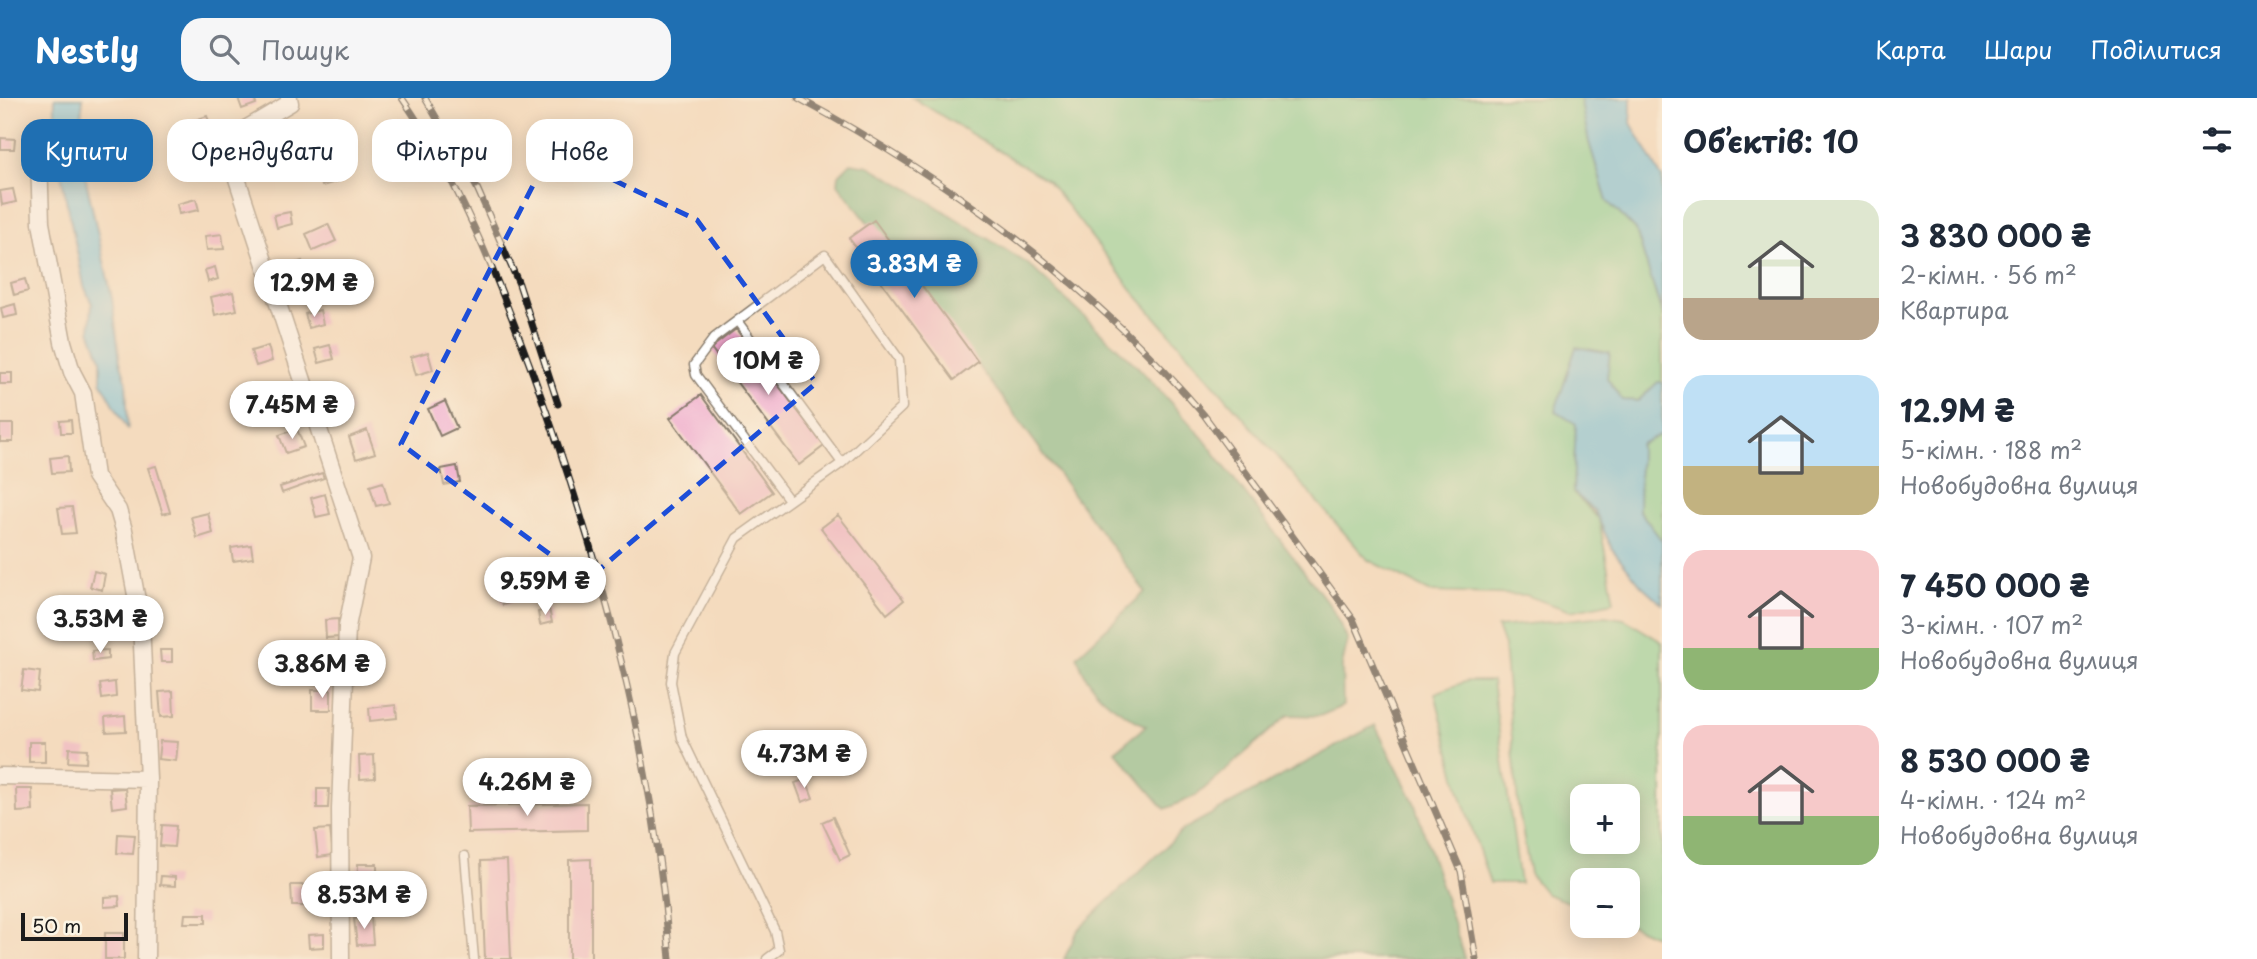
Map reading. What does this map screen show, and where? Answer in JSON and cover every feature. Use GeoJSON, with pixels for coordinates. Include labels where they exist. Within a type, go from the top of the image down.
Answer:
{"type":"FeatureCollection","features":[{"type":"Feature","properties":{"kind":"street"},"geometry":{"type":"LineString","coordinates":[[289,98],[290,103],[230,138],[228,151],[361,558],[347,628],[340,809],[341,959]]}},
{"type":"Feature","properties":{"kind":"street"},"geometry":{"type":"LineString","coordinates":[[40,182],[41,223],[62,342],[83,393],[95,476],[118,510],[141,622],[148,779],[146,959]]}},
{"type":"Feature","properties":{"kind":"street"},"geometry":{"type":"LineString","coordinates":[[0,776],[148,779]]}},
{"type":"Feature","properties":{"kind":"lane"},"geometry":{"type":"LineString","coordinates":[[767,959],[779,950],[775,931],[682,738],[671,682],[675,653],[737,538],[842,463],[902,407],[904,391],[899,359],[825,255],[714,338],[694,365],[695,375],[789,500]]}},
{"type":"Feature","properties":{"kind":"lane"},"geometry":{"type":"LineString","coordinates":[[738,322],[842,463]]}},
{"type":"Feature","properties":{"kind":"lane"},"geometry":{"type":"LineString","coordinates":[[465,856],[474,959]]}},
{"type":"Feature","properties":{"kind":"highlighted area"},"geometry":{"type":"Polygon","coordinates":[[[551,150],[697,220],[816,383],[586,581],[401,444],[551,150]]]}},
{"type":"Feature","properties":{"kind":"green space"},"geometry":{"type":"Polygon","coordinates":[[[913,98],[1581,98],[1589,142],[1607,201],[1636,230],[1662,314],[1662,382],[1658,382],[1638,401],[1622,400],[1607,378],[1576,424],[1573,492],[1599,519],[1614,602],[1570,611],[1525,595],[1431,592],[1368,560],[1137,296],[1048,181],[913,98]]]}},
{"type":"Feature","properties":{"kind":"green space"},"geometry":{"type":"Polygon","coordinates":[[[851,163],[869,166],[1028,264],[1138,367],[1203,438],[1331,607],[1348,640],[1342,666],[1343,706],[1320,716],[1288,715],[1196,796],[1165,809],[1115,751],[1146,726],[1103,698],[1088,680],[1077,656],[1145,592],[993,385],[838,184],[839,175],[851,163]]]}},
{"type":"Feature","properties":{"kind":"green space"},"geometry":{"type":"Polygon","coordinates":[[[1662,434],[1662,541],[1639,510],[1640,444],[1662,434]]]}},
{"type":"Feature","properties":{"kind":"green space"},"geometry":{"type":"Polygon","coordinates":[[[1605,616],[1624,619],[1662,642],[1662,939],[1640,929],[1640,868],[1570,868],[1570,903],[1546,894],[1530,874],[1518,806],[1504,646],[1497,627],[1605,616]]]}},
{"type":"Feature","properties":{"kind":"green space"},"geometry":{"type":"Polygon","coordinates":[[[1467,681],[1492,681],[1520,883],[1490,883],[1460,793],[1435,693],[1467,681]]]}},
{"type":"Feature","properties":{"kind":"green space"},"geometry":{"type":"Polygon","coordinates":[[[1375,725],[1414,802],[1465,959],[1064,959],[1078,930],[1184,829],[1375,725]]]}},
{"type":"Feature","properties":{"kind":"water"},"geometry":{"type":"Polygon","coordinates":[[[55,98],[83,98],[81,119],[55,119],[55,98]]]}},
{"type":"Feature","properties":{"kind":"water"},"geometry":{"type":"Polygon","coordinates":[[[1580,98],[1631,98],[1631,123],[1662,178],[1662,314],[1636,230],[1607,201],[1589,142],[1580,98]]]}},
{"type":"Feature","properties":{"kind":"water"},"geometry":{"type":"Polygon","coordinates":[[[63,182],[86,182],[112,298],[120,361],[126,380],[128,430],[101,381],[101,359],[90,330],[92,304],[84,286],[63,182]]]}},
{"type":"Feature","properties":{"kind":"water"},"geometry":{"type":"Polygon","coordinates":[[[1576,347],[1610,353],[1607,378],[1622,400],[1638,401],[1658,382],[1662,383],[1662,434],[1640,444],[1639,510],[1662,541],[1662,604],[1641,585],[1612,549],[1595,511],[1573,492],[1576,424],[1555,411],[1576,347]]]}},
{"type":"Feature","properties":{"kind":"building"},"geometry":{"type":"Polygon","coordinates":[[[238,98],[254,98],[256,104],[242,109],[238,98]]]}},
{"type":"Feature","properties":{"kind":"building"},"geometry":{"type":"Polygon","coordinates":[[[1,138],[15,139],[14,149],[1,149],[1,138]]]}},
{"type":"Feature","properties":{"kind":"building"},"geometry":{"type":"Polygon","coordinates":[[[13,189],[16,202],[2,205],[0,191],[13,189]]]}},
{"type":"Feature","properties":{"kind":"building"},"geometry":{"type":"Polygon","coordinates":[[[196,199],[199,210],[179,214],[177,204],[196,199]]]}},
{"type":"Feature","properties":{"kind":"building"},"geometry":{"type":"Polygon","coordinates":[[[290,212],[292,224],[277,228],[274,215],[290,212]]]}},
{"type":"Feature","properties":{"kind":"building"},"geometry":{"type":"Polygon","coordinates":[[[874,220],[978,362],[954,380],[849,238],[874,220]]]}},
{"type":"Feature","properties":{"kind":"building"},"geometry":{"type":"Polygon","coordinates":[[[328,224],[336,241],[313,251],[306,234],[328,224]]]}},
{"type":"Feature","properties":{"kind":"building"},"geometry":{"type":"Polygon","coordinates":[[[222,234],[224,249],[207,250],[205,236],[222,234]]]}},
{"type":"Feature","properties":{"kind":"building"},"geometry":{"type":"Polygon","coordinates":[[[302,261],[305,273],[292,276],[289,265],[302,261]]]}},
{"type":"Feature","properties":{"kind":"building"},"geometry":{"type":"Polygon","coordinates":[[[215,267],[218,279],[208,282],[205,270],[215,267]]]}},
{"type":"Feature","properties":{"kind":"building"},"geometry":{"type":"Polygon","coordinates":[[[25,279],[28,291],[14,295],[11,283],[25,279]]]}},
{"type":"Feature","properties":{"kind":"building"},"geometry":{"type":"Polygon","coordinates":[[[233,292],[237,310],[215,315],[211,297],[233,292]]]}},
{"type":"Feature","properties":{"kind":"building"},"geometry":{"type":"Polygon","coordinates":[[[15,304],[17,315],[3,318],[1,308],[15,304]]]}},
{"type":"Feature","properties":{"kind":"building"},"geometry":{"type":"Polygon","coordinates":[[[320,310],[323,324],[309,328],[305,314],[320,310]]]}},
{"type":"Feature","properties":{"kind":"building"},"geometry":{"type":"Polygon","coordinates":[[[736,329],[824,446],[799,465],[711,348],[736,329]]]}},
{"type":"Feature","properties":{"kind":"building"},"geometry":{"type":"Polygon","coordinates":[[[330,345],[334,359],[319,363],[315,349],[330,345]]]}},
{"type":"Feature","properties":{"kind":"building"},"geometry":{"type":"Polygon","coordinates":[[[268,346],[272,361],[256,366],[251,351],[268,346]]]}},
{"type":"Feature","properties":{"kind":"building"},"geometry":{"type":"Polygon","coordinates":[[[428,352],[433,370],[416,375],[411,357],[428,352]]]}},
{"type":"Feature","properties":{"kind":"building"},"geometry":{"type":"Polygon","coordinates":[[[0,373],[12,373],[12,384],[0,384],[0,373]]]}},
{"type":"Feature","properties":{"kind":"building"},"geometry":{"type":"Polygon","coordinates":[[[284,384],[289,399],[278,404],[272,388],[284,384]]]}},
{"type":"Feature","properties":{"kind":"building"},"geometry":{"type":"Polygon","coordinates":[[[346,395],[352,411],[339,417],[333,400],[346,395]]]}},
{"type":"Feature","properties":{"kind":"building"},"geometry":{"type":"Polygon","coordinates":[[[701,395],[772,492],[741,514],[670,418],[701,395]]]}},
{"type":"Feature","properties":{"kind":"building"},"geometry":{"type":"Polygon","coordinates":[[[445,401],[457,428],[440,436],[428,409],[445,401]]]}},
{"type":"Feature","properties":{"kind":"building"},"geometry":{"type":"Polygon","coordinates":[[[71,420],[72,433],[61,433],[60,421],[71,420]]]}},
{"type":"Feature","properties":{"kind":"building"},"geometry":{"type":"Polygon","coordinates":[[[0,424],[13,424],[13,442],[0,442],[0,424]]]}},
{"type":"Feature","properties":{"kind":"building"},"geometry":{"type":"Polygon","coordinates":[[[297,429],[304,447],[286,453],[279,435],[297,429]]]}},
{"type":"Feature","properties":{"kind":"building"},"geometry":{"type":"Polygon","coordinates":[[[367,430],[375,453],[356,459],[349,437],[367,430]]]}},
{"type":"Feature","properties":{"kind":"building"},"geometry":{"type":"Polygon","coordinates":[[[68,456],[69,472],[52,473],[50,458],[68,456]]]}},
{"type":"Feature","properties":{"kind":"building"},"geometry":{"type":"Polygon","coordinates":[[[156,466],[170,512],[163,514],[148,468],[156,466]]]}},
{"type":"Feature","properties":{"kind":"building"},"geometry":{"type":"Polygon","coordinates":[[[457,466],[460,482],[444,485],[441,469],[457,466]]]}},
{"type":"Feature","properties":{"kind":"building"},"geometry":{"type":"Polygon","coordinates":[[[322,473],[324,478],[282,493],[280,487],[322,473]]]}},
{"type":"Feature","properties":{"kind":"building"},"geometry":{"type":"Polygon","coordinates":[[[383,482],[389,503],[376,506],[370,486],[383,482]]]}},
{"type":"Feature","properties":{"kind":"building"},"geometry":{"type":"Polygon","coordinates":[[[325,494],[330,514],[316,517],[311,498],[325,494]]]}},
{"type":"Feature","properties":{"kind":"building"},"geometry":{"type":"Polygon","coordinates":[[[72,507],[76,533],[62,534],[58,508],[72,507]]]}},
{"type":"Feature","properties":{"kind":"building"},"geometry":{"type":"Polygon","coordinates":[[[208,513],[213,533],[197,538],[191,517],[208,513]]]}},
{"type":"Feature","properties":{"kind":"building"},"geometry":{"type":"Polygon","coordinates":[[[838,515],[904,600],[887,614],[821,528],[838,515]]]}},
{"type":"Feature","properties":{"kind":"building"},"geometry":{"type":"Polygon","coordinates":[[[251,545],[253,558],[233,561],[231,548],[251,545]]]}},
{"type":"Feature","properties":{"kind":"building"},"geometry":{"type":"Polygon","coordinates":[[[94,571],[105,574],[102,590],[90,587],[94,571]]]}},
{"type":"Feature","properties":{"kind":"building"},"geometry":{"type":"Polygon","coordinates":[[[513,587],[518,600],[503,605],[498,593],[513,587]]]}},
{"type":"Feature","properties":{"kind":"building"},"geometry":{"type":"Polygon","coordinates":[[[91,598],[112,598],[112,627],[92,627],[91,598]]]}},
{"type":"Feature","properties":{"kind":"building"},"geometry":{"type":"Polygon","coordinates":[[[69,603],[73,617],[54,623],[50,609],[69,603]]]}},
{"type":"Feature","properties":{"kind":"building"},"geometry":{"type":"Polygon","coordinates":[[[549,609],[552,622],[540,625],[538,612],[549,609]]]}},
{"type":"Feature","properties":{"kind":"building"},"geometry":{"type":"Polygon","coordinates":[[[338,619],[339,637],[326,638],[325,620],[338,619]]]}},
{"type":"Feature","properties":{"kind":"building"},"geometry":{"type":"Polygon","coordinates":[[[108,650],[108,659],[93,661],[92,651],[108,650]]]}},
{"type":"Feature","properties":{"kind":"building"},"geometry":{"type":"Polygon","coordinates":[[[160,650],[172,650],[172,662],[161,662],[160,650]]]}},
{"type":"Feature","properties":{"kind":"building"},"geometry":{"type":"Polygon","coordinates":[[[24,670],[40,672],[38,692],[21,690],[24,670]]]}},
{"type":"Feature","properties":{"kind":"building"},"geometry":{"type":"Polygon","coordinates":[[[115,682],[116,697],[102,699],[100,684],[115,682]]]}},
{"type":"Feature","properties":{"kind":"building"},"geometry":{"type":"Polygon","coordinates":[[[312,690],[331,690],[331,710],[312,710],[312,690]]]}},
{"type":"Feature","properties":{"kind":"building"},"geometry":{"type":"Polygon","coordinates":[[[173,691],[174,716],[161,717],[159,692],[173,691]]]}},
{"type":"Feature","properties":{"kind":"building"},"geometry":{"type":"Polygon","coordinates":[[[396,705],[397,718],[370,721],[369,708],[396,705]]]}},
{"type":"Feature","properties":{"kind":"building"},"geometry":{"type":"Polygon","coordinates":[[[125,716],[126,731],[106,732],[105,718],[125,716]]]}},
{"type":"Feature","properties":{"kind":"building"},"geometry":{"type":"Polygon","coordinates":[[[160,741],[178,742],[176,761],[158,759],[160,741]]]}},
{"type":"Feature","properties":{"kind":"building"},"geometry":{"type":"Polygon","coordinates":[[[29,742],[45,742],[45,762],[29,762],[29,742]]]}},
{"type":"Feature","properties":{"kind":"building"},"geometry":{"type":"Polygon","coordinates":[[[69,748],[87,749],[86,763],[68,762],[69,748]]]}},
{"type":"Feature","properties":{"kind":"building"},"geometry":{"type":"Polygon","coordinates":[[[374,755],[375,778],[360,779],[359,756],[374,755]]]}},
{"type":"Feature","properties":{"kind":"building"},"geometry":{"type":"Polygon","coordinates":[[[806,779],[813,798],[802,802],[795,783],[806,779]]]}},
{"type":"Feature","properties":{"kind":"building"},"geometry":{"type":"Polygon","coordinates":[[[125,788],[127,806],[112,808],[110,789],[125,788]]]}},
{"type":"Feature","properties":{"kind":"building"},"geometry":{"type":"Polygon","coordinates":[[[16,789],[32,789],[33,811],[17,812],[16,789]]]}},
{"type":"Feature","properties":{"kind":"building"},"geometry":{"type":"Polygon","coordinates":[[[317,789],[329,789],[328,808],[317,808],[317,789]]]}},
{"type":"Feature","properties":{"kind":"building"},"geometry":{"type":"Polygon","coordinates":[[[587,803],[587,830],[468,833],[467,806],[587,803]]]}},
{"type":"Feature","properties":{"kind":"building"},"geometry":{"type":"Polygon","coordinates":[[[833,817],[850,855],[840,860],[822,822],[833,817]]]}},
{"type":"Feature","properties":{"kind":"building"},"geometry":{"type":"Polygon","coordinates":[[[162,825],[176,826],[174,847],[160,846],[162,825]]]}},
{"type":"Feature","properties":{"kind":"building"},"geometry":{"type":"Polygon","coordinates":[[[330,829],[333,855],[318,857],[315,830],[330,829]]]}},
{"type":"Feature","properties":{"kind":"building"},"geometry":{"type":"Polygon","coordinates":[[[118,834],[135,835],[133,854],[117,853],[118,834]]]}},
{"type":"Feature","properties":{"kind":"building"},"geometry":{"type":"Polygon","coordinates":[[[591,859],[591,959],[569,959],[569,860],[591,859]]]}},
{"type":"Feature","properties":{"kind":"building"},"geometry":{"type":"Polygon","coordinates":[[[507,860],[511,959],[485,959],[481,861],[507,860]]]}},
{"type":"Feature","properties":{"kind":"building"},"geometry":{"type":"Polygon","coordinates":[[[358,864],[377,864],[377,893],[357,892],[358,864]]]}},
{"type":"Feature","properties":{"kind":"building"},"geometry":{"type":"Polygon","coordinates":[[[161,876],[175,877],[175,886],[160,885],[161,876]]]}},
{"type":"Feature","properties":{"kind":"building"},"geometry":{"type":"Polygon","coordinates":[[[291,885],[317,885],[318,906],[292,906],[291,885]]]}},
{"type":"Feature","properties":{"kind":"building"},"geometry":{"type":"Polygon","coordinates":[[[119,896],[120,906],[104,907],[104,897],[119,896]]]}},
{"type":"Feature","properties":{"kind":"building"},"geometry":{"type":"Polygon","coordinates":[[[185,914],[206,914],[206,923],[184,923],[185,914]]]}},
{"type":"Feature","properties":{"kind":"building"},"geometry":{"type":"Polygon","coordinates":[[[371,917],[373,944],[357,945],[354,919],[371,917]]]}},
{"type":"Feature","properties":{"kind":"building"},"geometry":{"type":"Polygon","coordinates":[[[105,933],[124,933],[124,959],[105,959],[105,933]]]}},
{"type":"Feature","properties":{"kind":"building"},"geometry":{"type":"Polygon","coordinates":[[[324,934],[324,947],[309,948],[308,935],[324,934]]]}},
{"type":"Feature","properties":{"kind":"railway"},"geometry":{"type":"LineString","coordinates":[[402,98],[460,197],[491,267],[533,374],[581,517],[602,589],[638,735],[652,809],[670,959]]}},
{"type":"Feature","properties":{"kind":"railway"},"geometry":{"type":"LineString","coordinates":[[425,98],[477,188],[519,284],[558,404]]}},
{"type":"Feature","properties":{"kind":"railway"},"geometry":{"type":"LineString","coordinates":[[798,98],[909,163],[1016,238],[1115,322],[1204,415],[1353,619],[1461,871],[1476,959]]}}]}
